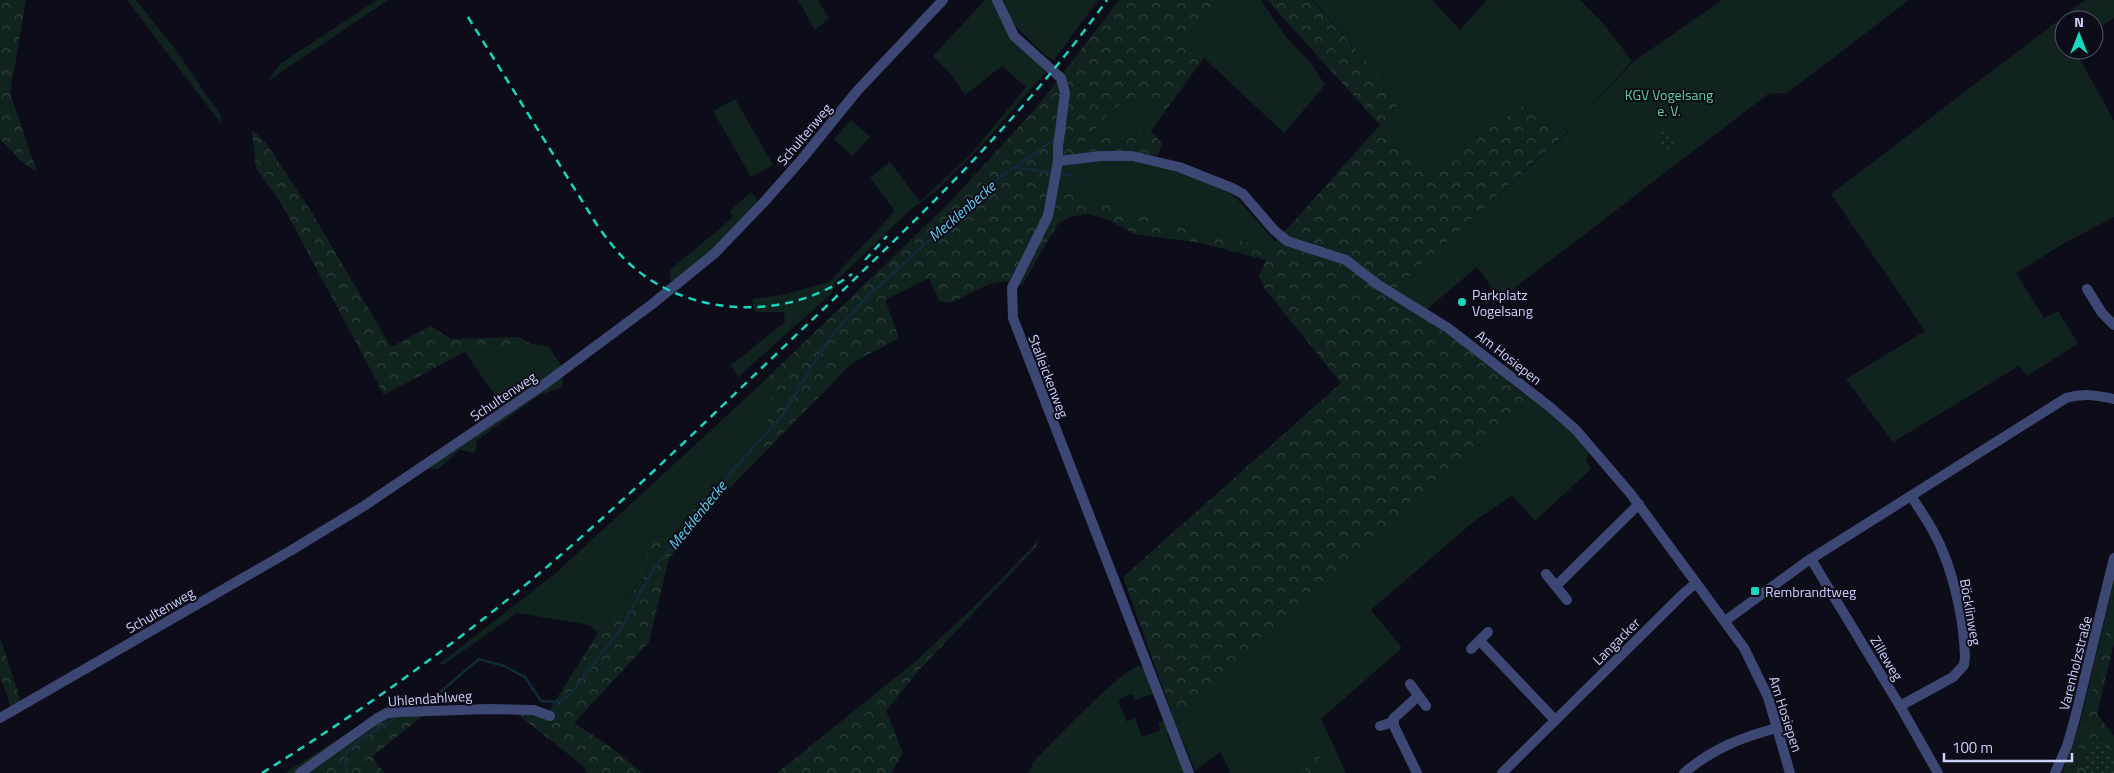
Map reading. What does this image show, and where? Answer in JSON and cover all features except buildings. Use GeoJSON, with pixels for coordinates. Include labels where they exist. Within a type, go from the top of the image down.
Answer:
{"type":"FeatureCollection","features":[{"type":"Feature","properties":{"kind":"street","name":"Schultenweg"},"geometry":{"type":"LineString","coordinates":[[0,718],[282,556],[364,506],[546,383],[658,300],[714,253],[765,201],[858,91],[943,0]]}},
{"type":"Feature","properties":{"kind":"street","name":"Stalleickenweg"},"geometry":{"type":"LineString","coordinates":[[997,0],[1014,36],[1064,82],[1057,170],[1048,216],[1012,288],[1012,318],[1189,773]]}},
{"type":"Feature","properties":{"kind":"street","name":"Am Hosiepen"},"geometry":{"type":"LineString","coordinates":[[1057,170],[1102,156],[1132,156],[1179,167],[1232,188],[1243,194],[1287,242],[1346,260],[1377,284],[1448,328],[1576,430],[1639,504],[1744,648],[1761,679],[1790,773]]}},
{"type":"Feature","properties":{"kind":"street"},"geometry":{"type":"LineString","coordinates":[[2087,289],[2102,313],[2114,325]]}},
{"type":"Feature","properties":{"kind":"street"},"geometry":{"type":"LineString","coordinates":[[1725,621],[1811,559],[2066,398],[2090,394],[2114,399]]}},
{"type":"Feature","properties":{"kind":"street","name":"Böcklinweg"},"geometry":{"type":"LineString","coordinates":[[1900,706],[1953,677],[1964,665],[1965,657],[1955,589],[1950,571],[1930,526],[1911,496]]}},
{"type":"Feature","properties":{"kind":"street"},"geometry":{"type":"LineString","coordinates":[[1556,586],[1639,504]]}},
{"type":"Feature","properties":{"kind":"street","name":"Varenholzstraße"},"geometry":{"type":"LineString","coordinates":[[2055,773],[2067,746],[2074,722],[2114,558]]}},
{"type":"Feature","properties":{"kind":"street","name":"Zilleweg"},"geometry":{"type":"LineString","coordinates":[[1811,559],[1900,706],[1938,773]]}},
{"type":"Feature","properties":{"kind":"street"},"geometry":{"type":"LineString","coordinates":[[1546,574],[1567,600]]}},
{"type":"Feature","properties":{"kind":"street","name":"Langacker"},"geometry":{"type":"LineString","coordinates":[[1502,773],[1696,582]]}},
{"type":"Feature","properties":{"kind":"street"},"geometry":{"type":"LineString","coordinates":[[1471,649],[1488,632]]}},
{"type":"Feature","properties":{"kind":"street"},"geometry":{"type":"LineString","coordinates":[[1480,641],[1555,720]]}},
{"type":"Feature","properties":{"kind":"street"},"geometry":{"type":"LineString","coordinates":[[1410,684],[1426,706]]}},
{"type":"Feature","properties":{"kind":"street"},"geometry":{"type":"LineString","coordinates":[[1417,773],[1394,722],[1396,716],[1418,696]]}},
{"type":"Feature","properties":{"kind":"street","name":"Uhlendahlweg"},"geometry":{"type":"LineString","coordinates":[[300,773],[376,719],[398,712],[488,708],[534,710],[550,716]]}},
{"type":"Feature","properties":{"kind":"street"},"geometry":{"type":"LineString","coordinates":[[1380,726],[1394,722]]}},
{"type":"Feature","properties":{"kind":"street"},"geometry":{"type":"LineString","coordinates":[[1684,773],[1714,750],[1747,736],[1777,728]]}},
{"type":"Feature","properties":{"kind":"green space"},"geometry":{"type":"Polygon","coordinates":[[[0,0],[26,0],[10,93],[37,172],[22,162],[0,139],[0,0]]]}},
{"type":"Feature","properties":{"kind":"green space"},"geometry":{"type":"Polygon","coordinates":[[[127,0],[136,0],[175,49],[221,116],[222,125],[127,0]]]}},
{"type":"Feature","properties":{"kind":"green space"},"geometry":{"type":"Polygon","coordinates":[[[377,0],[388,0],[268,81],[280,64],[377,0]]]}},
{"type":"Feature","properties":{"kind":"green space"},"geometry":{"type":"Polygon","coordinates":[[[798,0],[818,0],[829,18],[815,30],[798,0]]]}},
{"type":"Feature","properties":{"kind":"green space"},"geometry":{"type":"Polygon","coordinates":[[[985,0],[994,0],[1030,56],[1046,72],[984,143],[935,192],[909,211],[836,281],[832,293],[738,377],[731,365],[785,322],[784,312],[755,312],[752,299],[782,295],[829,282],[895,211],[870,178],[890,162],[920,202],[972,153],[1026,87],[1002,66],[965,95],[951,74],[933,56],[985,0]]]}},
{"type":"Feature","properties":{"kind":"green space"},"geometry":{"type":"Polygon","coordinates":[[[1004,0],[1098,0],[1054,60],[1046,56],[1010,21],[1004,0]]]}},
{"type":"Feature","properties":{"kind":"green space"},"geometry":{"type":"Polygon","coordinates":[[[1119,0],[1217,0],[1185,37],[1204,58],[1166,110],[1141,94],[1111,110],[1082,145],[1126,129],[1151,131],[1162,144],[1158,155],[1102,155],[1059,159],[1051,191],[1075,195],[1269,249],[1380,125],[1427,171],[1531,100],[1567,132],[1392,292],[1536,402],[1176,725],[1123,577],[1341,383],[1265,289],[1259,276],[1266,260],[1201,243],[1134,234],[1109,220],[1088,214],[1068,217],[1057,225],[1022,285],[1004,281],[987,285],[951,303],[939,301],[929,278],[885,300],[899,338],[852,363],[764,453],[758,437],[776,405],[761,384],[949,203],[1037,107],[1119,0]]]}},
{"type":"Feature","properties":{"kind":"green space"},"geometry":{"type":"Polygon","coordinates":[[[1217,0],[1261,0],[1286,37],[1310,62],[1325,85],[1284,133],[1204,58],[1185,37],[1217,0]]]}},
{"type":"Feature","properties":{"kind":"green space"},"geometry":{"type":"Polygon","coordinates":[[[1267,0],[1312,0],[1402,101],[1380,125],[1267,0]]]}},
{"type":"Feature","properties":{"kind":"green space","name":"KGV Vogelsang e. V."},"geometry":{"type":"Polygon","coordinates":[[[1313,0],[1432,0],[1460,30],[1487,0],[1580,0],[1603,23],[1632,61],[1576,123],[1633,62],[1722,0],[1909,0],[1787,93],[1768,94],[1500,299],[1477,267],[1426,310],[1395,289],[1568,132],[1531,100],[1427,171],[1380,125],[1402,101],[1313,0]]]}},
{"type":"Feature","properties":{"kind":"green space"},"geometry":{"type":"Polygon","coordinates":[[[2085,0],[2114,0],[2114,18],[2104,24],[2104,10],[2072,10],[2085,0]]]}},
{"type":"Feature","properties":{"kind":"green space"},"geometry":{"type":"Polygon","coordinates":[[[2054,24],[2054,60],[2080,60],[2114,121],[2114,217],[2063,244],[2016,273],[2044,318],[2058,311],[2078,344],[2027,376],[2019,366],[1893,442],[1846,379],[1925,331],[1831,194],[2054,24]]]}},
{"type":"Feature","properties":{"kind":"green space"},"geometry":{"type":"Polygon","coordinates":[[[1141,94],[1166,110],[1151,131],[1126,129],[1081,146],[1111,110],[1141,94]]]}},
{"type":"Feature","properties":{"kind":"green space"},"geometry":{"type":"Polygon","coordinates":[[[735,99],[773,165],[751,177],[713,111],[735,99]]]}},
{"type":"Feature","properties":{"kind":"green space"},"geometry":{"type":"Polygon","coordinates":[[[851,120],[870,137],[852,156],[834,139],[851,120]]]}},
{"type":"Feature","properties":{"kind":"green space"},"geometry":{"type":"Polygon","coordinates":[[[1664,121],[1668,122],[1667,128],[1676,139],[1677,145],[1673,149],[1666,150],[1658,139],[1664,121]]]}},
{"type":"Feature","properties":{"kind":"green space"},"geometry":{"type":"Polygon","coordinates":[[[252,130],[266,143],[311,211],[391,347],[431,326],[451,339],[519,337],[531,344],[464,352],[384,395],[283,206],[256,168],[252,130]]]}},
{"type":"Feature","properties":{"kind":"green space"},"geometry":{"type":"Polygon","coordinates":[[[1103,158],[1134,162],[1184,173],[1215,185],[1233,196],[1276,242],[1269,249],[1075,195],[1056,192],[1060,162],[1103,158]]]}},
{"type":"Feature","properties":{"kind":"green space"},"geometry":{"type":"Polygon","coordinates":[[[751,192],[758,201],[711,252],[671,289],[670,270],[730,220],[732,218],[730,211],[751,192]]]}},
{"type":"Feature","properties":{"kind":"green space"},"geometry":{"type":"Polygon","coordinates":[[[531,344],[549,347],[564,370],[562,387],[540,395],[477,440],[475,453],[460,450],[438,469],[421,468],[508,408],[497,394],[495,395],[464,351],[531,344]]]}},
{"type":"Feature","properties":{"kind":"green space"},"geometry":{"type":"Polygon","coordinates":[[[761,384],[776,405],[758,437],[764,453],[721,497],[708,492],[674,534],[648,539],[643,546],[651,567],[598,633],[589,625],[517,613],[443,665],[439,664],[557,572],[761,384]]]}},
{"type":"Feature","properties":{"kind":"green space"},"geometry":{"type":"Polygon","coordinates":[[[1536,402],[1568,428],[1590,452],[1586,460],[1591,469],[1535,521],[1512,495],[1471,524],[1371,610],[1402,648],[1321,719],[1346,773],[1229,773],[1230,771],[1220,752],[1195,770],[1176,725],[1536,402]]]}},
{"type":"Feature","properties":{"kind":"green space"},"geometry":{"type":"Polygon","coordinates":[[[708,492],[721,497],[669,558],[649,642],[574,723],[609,746],[643,773],[588,773],[582,765],[516,713],[545,717],[598,633],[651,568],[643,546],[648,539],[674,534],[708,492]]]}},
{"type":"Feature","properties":{"kind":"green space"},"geometry":{"type":"Polygon","coordinates":[[[1039,540],[1037,546],[920,669],[886,711],[903,753],[891,773],[777,773],[916,661],[977,604],[1039,540]]]}},
{"type":"Feature","properties":{"kind":"green space"},"geometry":{"type":"Polygon","coordinates":[[[2114,581],[2114,597],[2086,722],[2076,757],[2068,773],[2062,773],[2079,727],[2114,581]]]}},
{"type":"Feature","properties":{"kind":"green space"},"geometry":{"type":"Polygon","coordinates":[[[2114,597],[2114,643],[2097,714],[2114,736],[2114,756],[2096,736],[2082,760],[2089,773],[2068,773],[2076,757],[2086,722],[2114,597]]]}},
{"type":"Feature","properties":{"kind":"green space"},"geometry":{"type":"Polygon","coordinates":[[[0,637],[21,702],[12,711],[0,675],[0,637]]]}},
{"type":"Feature","properties":{"kind":"green space"},"geometry":{"type":"Polygon","coordinates":[[[1139,666],[1143,668],[1155,693],[1135,700],[1132,694],[1118,700],[1127,722],[1135,718],[1142,737],[1160,730],[1158,723],[1165,720],[1169,732],[1167,734],[1184,773],[1027,773],[1033,766],[1031,764],[1085,710],[1117,680],[1139,666]]]}},
{"type":"Feature","properties":{"kind":"green space"},"geometry":{"type":"Polygon","coordinates":[[[402,694],[421,717],[372,757],[384,773],[285,773],[376,715],[402,694]]]}},
{"type":"Feature","properties":{"kind":"green space"},"geometry":{"type":"Polygon","coordinates":[[[2096,736],[2114,756],[2114,773],[2089,773],[2082,760],[2096,736]]]}},
{"type":"Feature","properties":{"kind":"green space"},"geometry":{"type":"Polygon","coordinates":[[[1317,754],[1327,773],[1302,773],[1305,770],[1308,758],[1317,754]]]}},
{"type":"Feature","properties":{"kind":"waterway","name":"Mecklenbecke"},"geometry":{"type":"LineString","coordinates":[[400,707],[426,704],[479,659],[504,666],[525,677],[541,701],[558,702],[569,696],[620,630],[654,568],[734,469],[781,417],[831,336],[868,296],[995,181],[1052,141]]}},
{"type":"Feature","properties":{"kind":"waterway"},"geometry":{"type":"LineString","coordinates":[[1015,167],[1053,173]]}},
{"type":"Feature","properties":{"kind":"waterway"},"geometry":{"type":"LineString","coordinates":[[1059,174],[1072,176]]}},
{"type":"Feature","properties":{"kind":"waterway","name":"Mecklenbecke"},"geometry":{"type":"LineString","coordinates":[[347,773],[344,755],[359,740],[395,719],[397,714]]}},
{"type":"Feature","properties":{"kind":"railway"},"geometry":{"type":"LineString","coordinates":[[262,773],[327,732],[421,666],[512,596],[620,502],[876,258],[958,176],[1036,91],[1107,0]]}},
{"type":"Feature","properties":{"kind":"railway"},"geometry":{"type":"LineString","coordinates":[[468,17],[597,225],[613,247],[632,266],[656,283],[682,296],[711,304],[741,307],[770,306],[799,300],[827,289],[852,274]]}},
{"type":"Feature","properties":{"kind":"railway"},"geometry":{"type":"LineString","coordinates":[[865,260],[887,236]]}},
{"type":"Feature","properties":{"kind":"place","name":"Parkplatz Vogelsang"},"geometry":{"type":"Point","coordinates":[1462,302]}},
{"type":"Feature","properties":{"kind":"place","name":"Rembrandtweg"},"geometry":{"type":"Point","coordinates":[1755,591]}}]}
